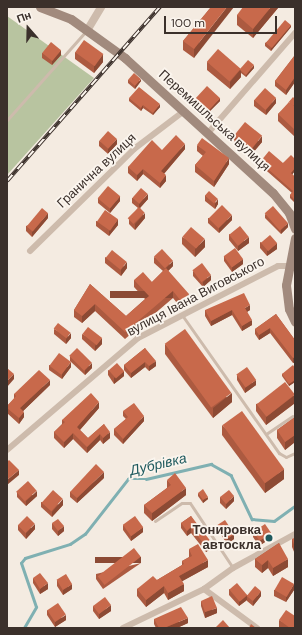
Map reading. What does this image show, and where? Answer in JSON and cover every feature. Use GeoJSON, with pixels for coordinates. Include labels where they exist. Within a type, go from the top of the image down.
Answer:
{"type":"FeatureCollection","features":[{"type":"Feature","properties":{"kind":"main road","name":"Перемишльська вулиця"},"geometry":{"type":"LineString","coordinates":[[40,7],[88,29],[104,41],[184,111],[283,202],[295,229]]}},
{"type":"Feature","properties":{"kind":"main road"},"geometry":{"type":"LineString","coordinates":[[295,238],[289,266],[287,299],[295,322]]}},
{"type":"Feature","properties":{"kind":"street"},"geometry":{"type":"LineString","coordinates":[[88,29],[101,7]]}},
{"type":"Feature","properties":{"kind":"street"},"geometry":{"type":"LineString","coordinates":[[208,133],[295,33]]}},
{"type":"Feature","properties":{"kind":"street","name":"Гранична вулиця"},"geometry":{"type":"LineString","coordinates":[[30,251],[134,149],[184,111]]}},
{"type":"Feature","properties":{"kind":"street","name":"вулиця Івана Виговського"},"geometry":{"type":"LineString","coordinates":[[7,450],[138,338],[278,266],[289,266]]}},
{"type":"Feature","properties":{"kind":"street"},"geometry":{"type":"LineString","coordinates":[[123,628],[204,589],[233,568],[295,534]]}},
{"type":"Feature","properties":{"kind":"street"},"geometry":{"type":"LineString","coordinates":[[204,589],[257,628]]}},
{"type":"Feature","properties":{"kind":"lane"},"geometry":{"type":"LineString","coordinates":[[7,120],[88,29]]}},
{"type":"Feature","properties":{"kind":"lane"},"geometry":{"type":"LineString","coordinates":[[182,315],[282,456],[295,453]]}},
{"type":"Feature","properties":{"kind":"lane"},"geometry":{"type":"LineString","coordinates":[[266,434],[293,416]]}},
{"type":"Feature","properties":{"kind":"lane"},"geometry":{"type":"LineString","coordinates":[[155,521],[182,503],[190,503],[233,568]]}},
{"type":"Feature","properties":{"kind":"green space"},"geometry":{"type":"Polygon","coordinates":[[[7,16],[94,78],[7,175],[7,16]]]}},
{"type":"Feature","properties":{"kind":"building"},"geometry":{"type":"Polygon","coordinates":[[[211,7],[227,7],[194,49],[183,41],[211,7]]]}},
{"type":"Feature","properties":{"kind":"building"},"geometry":{"type":"Polygon","coordinates":[[[243,7],[271,7],[253,29],[237,15],[243,7]]]}},
{"type":"Feature","properties":{"kind":"building"},"geometry":{"type":"Polygon","coordinates":[[[285,20],[291,25],[272,48],[266,43],[285,20]]]}},
{"type":"Feature","properties":{"kind":"building"},"geometry":{"type":"Polygon","coordinates":[[[84,40],[103,54],[95,66],[75,52],[84,40]]]}},
{"type":"Feature","properties":{"kind":"building"},"geometry":{"type":"Polygon","coordinates":[[[51,42],[61,50],[52,61],[42,53],[51,42]]]}},
{"type":"Feature","properties":{"kind":"building"},"geometry":{"type":"Polygon","coordinates":[[[218,49],[241,69],[229,82],[207,62],[218,49]]]}},
{"type":"Feature","properties":{"kind":"building"},"geometry":{"type":"Polygon","coordinates":[[[295,55],[295,77],[286,90],[275,81],[295,55]]]}},
{"type":"Feature","properties":{"kind":"building"},"geometry":{"type":"Polygon","coordinates":[[[248,60],[254,65],[246,75],[240,69],[248,60]]]}},
{"type":"Feature","properties":{"kind":"building"},"geometry":{"type":"Polygon","coordinates":[[[134,73],[141,79],[135,86],[128,80],[134,73]]]}},
{"type":"Feature","properties":{"kind":"building"},"geometry":{"type":"Polygon","coordinates":[[[207,86],[220,98],[208,111],[195,99],[207,86]]]}},
{"type":"Feature","properties":{"kind":"building"},"geometry":{"type":"Polygon","coordinates":[[[139,87],[160,104],[153,113],[143,105],[141,108],[129,98],[139,87]]]}},
{"type":"Feature","properties":{"kind":"building"},"geometry":{"type":"Polygon","coordinates":[[[265,88],[276,98],[265,110],[254,100],[265,88]]]}},
{"type":"Feature","properties":{"kind":"building"},"geometry":{"type":"Polygon","coordinates":[[[293,97],[295,99],[295,104],[293,106],[289,102],[287,104],[293,97]]]}},
{"type":"Feature","properties":{"kind":"building"},"geometry":{"type":"Polygon","coordinates":[[[289,102],[295,107],[295,130],[278,114],[289,102]]]}},
{"type":"Feature","properties":{"kind":"building"},"geometry":{"type":"Polygon","coordinates":[[[245,122],[262,136],[251,150],[234,136],[245,122]]]}},
{"type":"Feature","properties":{"kind":"building"},"geometry":{"type":"Polygon","coordinates":[[[108,131],[117,139],[108,149],[99,141],[108,131]]]}},
{"type":"Feature","properties":{"kind":"building"},"geometry":{"type":"Polygon","coordinates":[[[176,135],[185,144],[161,171],[166,175],[160,183],[143,169],[137,175],[128,167],[152,140],[162,150],[176,135]]]}},
{"type":"Feature","properties":{"kind":"building"},"geometry":{"type":"Polygon","coordinates":[[[202,138],[229,158],[214,181],[195,165],[206,152],[197,145],[202,138]]]}},
{"type":"Feature","properties":{"kind":"building"},"geometry":{"type":"Polygon","coordinates":[[[269,151],[283,163],[291,155],[295,159],[295,168],[291,173],[295,177],[295,200],[290,195],[293,191],[260,162],[269,151]]]}},
{"type":"Feature","properties":{"kind":"building"},"geometry":{"type":"Polygon","coordinates":[[[108,186],[120,196],[110,209],[98,198],[108,186]]]}},
{"type":"Feature","properties":{"kind":"building"},"geometry":{"type":"Polygon","coordinates":[[[141,188],[148,194],[139,204],[132,198],[141,188]]]}},
{"type":"Feature","properties":{"kind":"building"},"geometry":{"type":"Polygon","coordinates":[[[209,191],[218,199],[214,203],[205,195],[209,191]]]}},
{"type":"Feature","properties":{"kind":"building"},"geometry":{"type":"Polygon","coordinates":[[[222,205],[232,215],[218,228],[209,218],[222,205]]]}},
{"type":"Feature","properties":{"kind":"building"},"geometry":{"type":"Polygon","coordinates":[[[273,206],[288,223],[280,231],[265,213],[273,206]]]}},
{"type":"Feature","properties":{"kind":"building"},"geometry":{"type":"Polygon","coordinates":[[[139,207],[145,213],[133,224],[128,218],[139,207]]]}},
{"type":"Feature","properties":{"kind":"building"},"geometry":{"type":"Polygon","coordinates":[[[42,208],[48,213],[33,232],[27,226],[42,208]]]}},
{"type":"Feature","properties":{"kind":"building"},"geometry":{"type":"Polygon","coordinates":[[[105,210],[118,219],[110,231],[97,221],[105,210]]]}},
{"type":"Feature","properties":{"kind":"building"},"geometry":{"type":"Polygon","coordinates":[[[240,226],[249,237],[238,246],[229,235],[240,226]]]}},
{"type":"Feature","properties":{"kind":"building"},"geometry":{"type":"Polygon","coordinates":[[[191,227],[205,239],[196,249],[182,237],[191,227]]]}},
{"type":"Feature","properties":{"kind":"building"},"geometry":{"type":"Polygon","coordinates":[[[270,235],[277,243],[268,251],[261,243],[270,235]]]}},
{"type":"Feature","properties":{"kind":"building"},"geometry":{"type":"Polygon","coordinates":[[[235,248],[243,259],[232,268],[224,256],[235,248]]]}},
{"type":"Feature","properties":{"kind":"building"},"geometry":{"type":"Polygon","coordinates":[[[162,249],[173,261],[165,268],[154,257],[162,249]]]}},
{"type":"Feature","properties":{"kind":"building"},"geometry":{"type":"Polygon","coordinates":[[[112,250],[127,262],[120,270],[106,258],[112,250]]]}},
{"type":"Feature","properties":{"kind":"building"},"geometry":{"type":"Polygon","coordinates":[[[202,263],[211,275],[201,282],[192,270],[202,263]]]}},
{"type":"Feature","properties":{"kind":"building"},"geometry":{"type":"Polygon","coordinates":[[[166,268],[189,294],[181,301],[173,291],[125,332],[95,304],[82,316],[74,310],[90,284],[126,316],[149,296],[134,280],[143,272],[152,282],[166,268]]]}},
{"type":"Feature","properties":{"kind":"building"},"geometry":{"type":"Polygon","coordinates":[[[244,293],[250,305],[245,308],[252,320],[242,326],[232,310],[211,321],[205,310],[244,293]]]}},
{"type":"Feature","properties":{"kind":"building"},"geometry":{"type":"Polygon","coordinates":[[[276,314],[295,340],[295,357],[293,358],[270,328],[259,335],[255,329],[276,314]]]}},
{"type":"Feature","properties":{"kind":"building"},"geometry":{"type":"Polygon","coordinates":[[[58,323],[71,333],[66,338],[54,329],[58,323]]]}},
{"type":"Feature","properties":{"kind":"building"},"geometry":{"type":"Polygon","coordinates":[[[88,327],[102,338],[97,345],[82,334],[88,327]]]}},
{"type":"Feature","properties":{"kind":"building"},"geometry":{"type":"Polygon","coordinates":[[[185,329],[231,393],[211,408],[165,344],[185,329]]]}},
{"type":"Feature","properties":{"kind":"building"},"geometry":{"type":"Polygon","coordinates":[[[77,348],[92,363],[84,371],[69,356],[77,348]]]}},
{"type":"Feature","properties":{"kind":"building"},"geometry":{"type":"Polygon","coordinates":[[[145,348],[156,361],[149,366],[145,362],[131,373],[124,365],[145,348]]]}},
{"type":"Feature","properties":{"kind":"building"},"geometry":{"type":"Polygon","coordinates":[[[59,353],[71,362],[61,375],[49,366],[59,353]]]}},
{"type":"Feature","properties":{"kind":"building"},"geometry":{"type":"Polygon","coordinates":[[[117,363],[124,371],[116,379],[109,370],[117,363]]]}},
{"type":"Feature","properties":{"kind":"building"},"geometry":{"type":"Polygon","coordinates":[[[293,365],[295,368],[295,380],[289,384],[282,374],[293,365]]]}},
{"type":"Feature","properties":{"kind":"building"},"geometry":{"type":"Polygon","coordinates":[[[247,367],[256,380],[246,388],[236,374],[247,367]]]}},
{"type":"Feature","properties":{"kind":"building"},"geometry":{"type":"Polygon","coordinates":[[[7,368],[14,374],[7,381],[7,368]]]}},
{"type":"Feature","properties":{"kind":"building"},"geometry":{"type":"Polygon","coordinates":[[[39,370],[50,380],[20,408],[24,412],[19,418],[7,408],[7,406],[16,396],[14,394],[39,370]]]}},
{"type":"Feature","properties":{"kind":"building"},"geometry":{"type":"Polygon","coordinates":[[[285,382],[295,395],[266,417],[257,404],[285,382]]]}},
{"type":"Feature","properties":{"kind":"building"},"geometry":{"type":"Polygon","coordinates":[[[91,393],[99,402],[77,427],[88,438],[104,424],[110,432],[103,438],[100,434],[87,447],[73,433],[64,442],[54,432],[65,422],[62,420],[91,393]]]}},
{"type":"Feature","properties":{"kind":"building"},"geometry":{"type":"Polygon","coordinates":[[[134,403],[144,416],[123,439],[114,429],[128,417],[123,411],[134,403]]]}},
{"type":"Feature","properties":{"kind":"building"},"geometry":{"type":"Polygon","coordinates":[[[242,411],[284,469],[265,483],[223,425],[242,411]]]}},
{"type":"Feature","properties":{"kind":"building"},"geometry":{"type":"Polygon","coordinates":[[[295,417],[295,435],[285,442],[277,430],[295,417]]]}},
{"type":"Feature","properties":{"kind":"building"},"geometry":{"type":"Polygon","coordinates":[[[9,460],[19,470],[7,480],[7,462],[9,460]]]}},
{"type":"Feature","properties":{"kind":"building"},"geometry":{"type":"Polygon","coordinates":[[[96,464],[104,472],[77,498],[70,492],[96,464]]]}},
{"type":"Feature","properties":{"kind":"building"},"geometry":{"type":"Polygon","coordinates":[[[175,473],[186,488],[152,513],[144,505],[171,485],[167,480],[175,473]]]}},
{"type":"Feature","properties":{"kind":"building"},"geometry":{"type":"Polygon","coordinates":[[[28,481],[37,491],[25,501],[16,492],[28,481]]]}},
{"type":"Feature","properties":{"kind":"building"},"geometry":{"type":"Polygon","coordinates":[[[203,489],[208,497],[203,500],[198,493],[203,489]]]}},
{"type":"Feature","properties":{"kind":"building"},"geometry":{"type":"Polygon","coordinates":[[[53,490],[63,499],[51,511],[42,503],[53,490]]]}},
{"type":"Feature","properties":{"kind":"building"},"geometry":{"type":"Polygon","coordinates":[[[229,490],[234,496],[226,504],[220,497],[229,490]]]}},
{"type":"Feature","properties":{"kind":"building"},"geometry":{"type":"Polygon","coordinates":[[[27,516],[35,524],[26,533],[18,525],[27,516]]]}},
{"type":"Feature","properties":{"kind":"building"},"geometry":{"type":"Polygon","coordinates":[[[135,516],[143,527],[131,536],[123,525],[135,516]]]}},
{"type":"Feature","properties":{"kind":"building"},"geometry":{"type":"Polygon","coordinates":[[[191,516],[212,543],[206,547],[191,527],[187,531],[181,523],[191,516]]]}},
{"type":"Feature","properties":{"kind":"building"},"geometry":{"type":"Polygon","coordinates":[[[58,519],[64,526],[58,531],[52,523],[58,519]]]}},
{"type":"Feature","properties":{"kind":"building"},"geometry":{"type":"Polygon","coordinates":[[[225,520],[234,534],[227,539],[217,525],[225,520]]]}},
{"type":"Feature","properties":{"kind":"building"},"geometry":{"type":"Polygon","coordinates":[[[265,524],[271,533],[260,541],[253,532],[265,524]]]}},
{"type":"Feature","properties":{"kind":"building"},"geometry":{"type":"Polygon","coordinates":[[[295,538],[295,547],[292,539],[295,538]]]}},
{"type":"Feature","properties":{"kind":"building"},"geometry":{"type":"Polygon","coordinates":[[[279,543],[288,559],[273,568],[268,560],[262,565],[255,559],[279,543]]]}},
{"type":"Feature","properties":{"kind":"building"},"geometry":{"type":"Polygon","coordinates":[[[198,544],[208,560],[179,576],[184,584],[168,593],[164,586],[146,600],[137,589],[153,576],[157,580],[184,564],[182,561],[192,556],[189,549],[198,544]]]}},
{"type":"Feature","properties":{"kind":"building"},"geometry":{"type":"Polygon","coordinates":[[[134,548],[141,557],[105,585],[98,576],[134,548]]]}},
{"type":"Feature","properties":{"kind":"building"},"geometry":{"type":"Polygon","coordinates":[[[40,573],[48,583],[40,589],[33,578],[40,573]]]}},
{"type":"Feature","properties":{"kind":"building"},"geometry":{"type":"Polygon","coordinates":[[[66,574],[72,584],[63,590],[57,580],[66,574]]]}},
{"type":"Feature","properties":{"kind":"building"},"geometry":{"type":"Polygon","coordinates":[[[282,577],[294,584],[287,597],[274,590],[282,577]]]}},
{"type":"Feature","properties":{"kind":"building"},"geometry":{"type":"Polygon","coordinates":[[[237,583],[247,595],[240,602],[229,589],[237,583]]]}},
{"type":"Feature","properties":{"kind":"building"},"geometry":{"type":"Polygon","coordinates":[[[255,586],[261,591],[253,601],[247,596],[255,586]]]}},
{"type":"Feature","properties":{"kind":"building"},"geometry":{"type":"Polygon","coordinates":[[[212,596],[217,608],[205,612],[201,601],[212,596]]]}},
{"type":"Feature","properties":{"kind":"building"},"geometry":{"type":"Polygon","coordinates":[[[105,597],[111,605],[99,614],[93,606],[105,597]]]}},
{"type":"Feature","properties":{"kind":"building"},"geometry":{"type":"Polygon","coordinates":[[[58,603],[66,615],[55,622],[47,610],[58,603]]]}},
{"type":"Feature","properties":{"kind":"building"},"geometry":{"type":"Polygon","coordinates":[[[181,607],[188,618],[164,628],[159,628],[154,619],[181,607]]]}},
{"type":"Feature","properties":{"kind":"building"},"geometry":{"type":"Polygon","coordinates":[[[286,610],[295,616],[295,628],[290,628],[279,620],[286,610]]]}},
{"type":"Feature","properties":{"kind":"building"},"geometry":{"type":"Polygon","coordinates":[[[223,620],[230,628],[215,628],[223,620]]]}},
{"type":"Feature","properties":{"kind":"building"},"geometry":{"type":"Polygon","coordinates":[[[251,624],[256,628],[249,628],[251,624]]]}},
{"type":"Feature","properties":{"kind":"waterway","name":"Дубрівка"},"geometry":{"type":"LineString","coordinates":[[24,628],[36,607],[21,563],[25,558],[70,544],[85,534],[128,479],[146,479],[211,464],[231,475],[252,519],[274,521],[295,506]]}},
{"type":"Feature","properties":{"kind":"railway"},"geometry":{"type":"LineString","coordinates":[[7,181],[160,7]]}},
{"type":"Feature","properties":{"kind":"place","name":"Тонировка автоскла"},"geometry":{"type":"Point","coordinates":[269,538]}}]}
